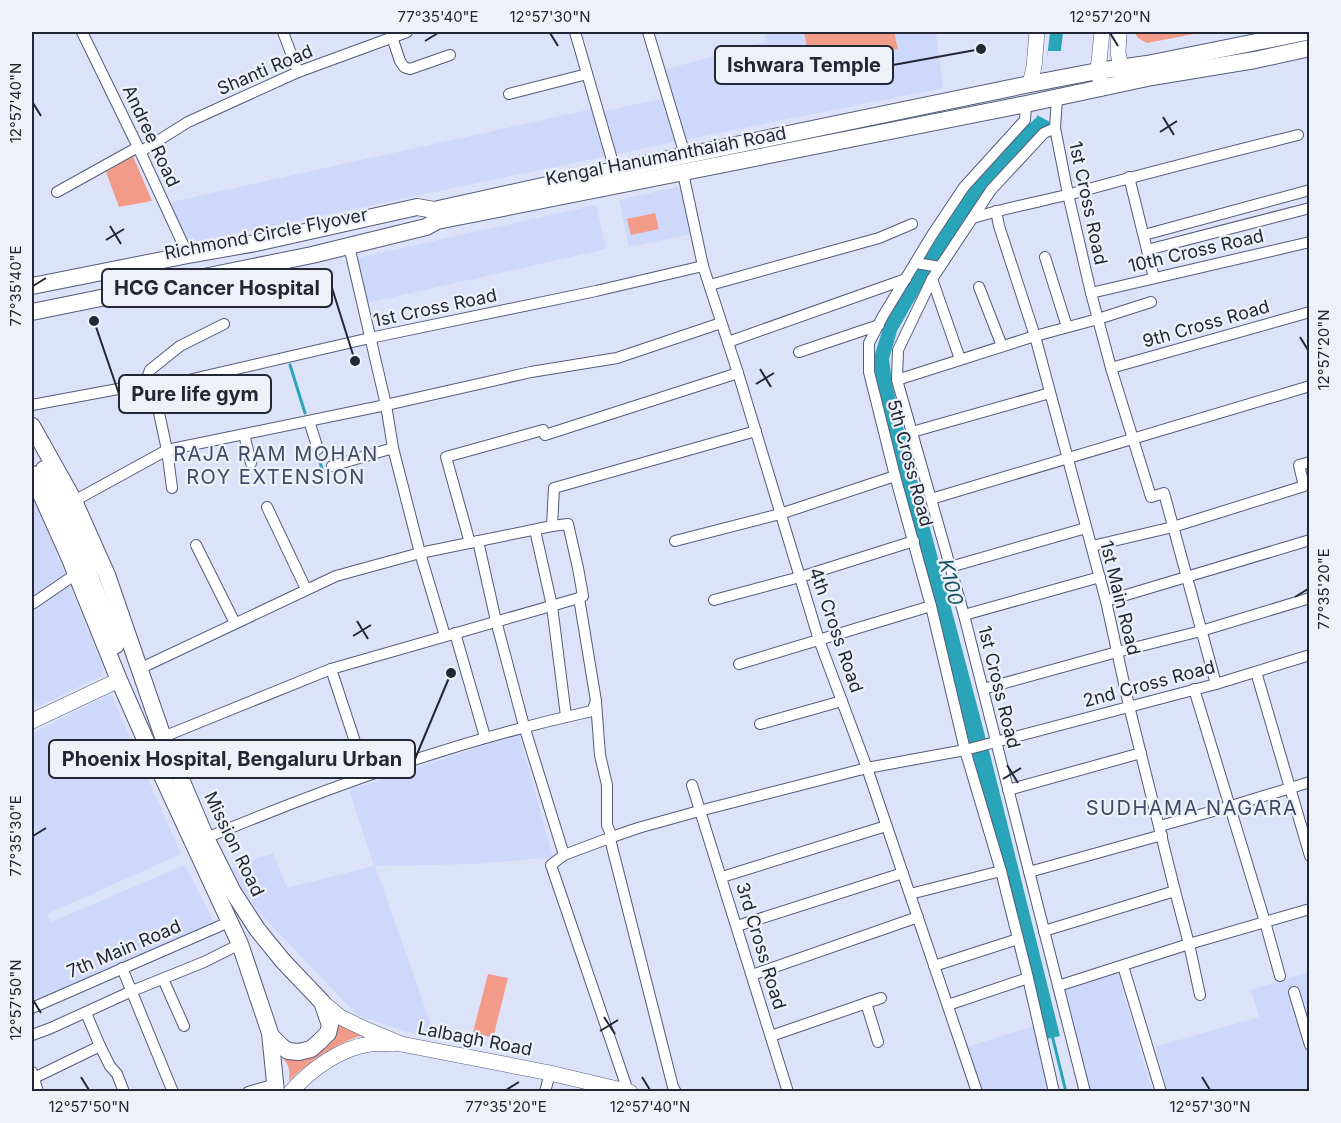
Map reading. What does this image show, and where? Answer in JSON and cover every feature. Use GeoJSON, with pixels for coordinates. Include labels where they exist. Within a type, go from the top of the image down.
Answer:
{"type":"FeatureCollection","features":[{"type":"Feature","properties":{"kind":"main road"},"geometry":{"type":"LineString","coordinates":[[1037,32],[1034,67],[1044,81]]}},
{"type":"Feature","properties":{"kind":"main road"},"geometry":{"type":"LineString","coordinates":[[1102,32],[1098,71],[1102,88]]}},
{"type":"Feature","properties":{"kind":"main road"},"geometry":{"type":"LineString","coordinates":[[1119,32],[1118,52],[1122,76]]}},
{"type":"Feature","properties":{"kind":"main road","name":"Kengal Hanumanthaiah Road"},"geometry":{"type":"LineString","coordinates":[[32,286],[256,243],[417,207],[436,215],[683,173],[1102,88],[1122,76],[1306,32]]}},
{"type":"Feature","properties":{"kind":"main road","name":"Kengal Hanumanthaiah Road"},"geometry":{"type":"LineString","coordinates":[[32,312],[312,255],[426,227],[436,215],[615,170],[685,155],[1098,71],[1122,76],[1255,60],[1310,48]]}},
{"type":"Feature","properties":{"kind":"main road","name":"Richmond Circle Flyover"},"geometry":{"type":"LineString","coordinates":[[32,300],[436,215]]}},
{"type":"Feature","properties":{"kind":"main road","name":"Richmond Circle Flyover"},"geometry":{"type":"LineString","coordinates":[[32,294],[417,220]]}},
{"type":"Feature","properties":{"kind":"main road","name":"Mission Road"},"geometry":{"type":"LineString","coordinates":[[32,426],[74,501],[107,575],[131,684],[128,700],[240,945],[265,1014],[281,1089]]}},
{"type":"Feature","properties":{"kind":"main road"},"geometry":{"type":"LineString","coordinates":[[32,446],[52,485],[82,555],[128,674],[33,719]]}},
{"type":"Feature","properties":{"kind":"main road","name":"Mission Road"},"geometry":{"type":"LineString","coordinates":[[32,474],[76,574],[163,737],[206,838],[233,892],[257,929],[283,961],[322,1002]]}},
{"type":"Feature","properties":{"kind":"main road"},"geometry":{"type":"LineString","coordinates":[[271,1036],[288,1051],[299,1052],[311,1049],[328,1033],[330,1026],[322,1002]]}},
{"type":"Feature","properties":{"kind":"main road","name":"Lalbagh Road"},"geometry":{"type":"LineString","coordinates":[[322,1002],[340,1017],[401,1044],[629,1091]]}},
{"type":"Feature","properties":{"kind":"main road"},"geometry":{"type":"LineString","coordinates":[[281,1089],[302,1079],[345,1052],[369,1044],[401,1044]]}},
{"type":"Feature","properties":{"kind":"street","name":"Andree Road"},"geometry":{"type":"LineString","coordinates":[[82,32],[188,255]]}},
{"type":"Feature","properties":{"kind":"street"},"geometry":{"type":"LineString","coordinates":[[283,32],[298,72]]}},
{"type":"Feature","properties":{"kind":"street","name":"Shanti Road"},"geometry":{"type":"LineString","coordinates":[[57,192],[188,122],[298,72],[408,32]]}},
{"type":"Feature","properties":{"kind":"street"},"geometry":{"type":"LineString","coordinates":[[575,32],[615,170]]}},
{"type":"Feature","properties":{"kind":"street"},"geometry":{"type":"LineString","coordinates":[[648,32],[685,155]]}},
{"type":"Feature","properties":{"kind":"street"},"geometry":{"type":"LineString","coordinates":[[392,37],[400,61],[404,67],[410,69],[450,55]]}},
{"type":"Feature","properties":{"kind":"street"},"geometry":{"type":"LineString","coordinates":[[509,94],[587,74]]}},
{"type":"Feature","properties":{"kind":"street","name":"1st Cross Road"},"geometry":{"type":"LineString","coordinates":[[1044,101],[1055,128],[1091,293],[1111,368],[1151,497],[1164,493],[1216,684]]}},
{"type":"Feature","properties":{"kind":"street","name":"5th Cross Road"},"geometry":{"type":"LineString","coordinates":[[1028,978],[895,476],[869,372],[869,343],[964,187],[1044,101]]}},
{"type":"Feature","properties":{"kind":"street","name":"1st Cross Road"},"geometry":{"type":"LineString","coordinates":[[1055,128],[1044,133],[991,190],[938,266],[898,350],[897,380],[964,615],[983,689],[992,743],[1008,790],[1085,1092]]}},
{"type":"Feature","properties":{"kind":"street"},"geometry":{"type":"LineString","coordinates":[[973,218],[1298,135]]}},
{"type":"Feature","properties":{"kind":"street","name":"4th Cross Road"},"geometry":{"type":"LineString","coordinates":[[683,173],[703,266],[819,640],[867,768],[977,1092]]}},
{"type":"Feature","properties":{"kind":"street"},"geometry":{"type":"LineString","coordinates":[[1129,177],[1154,278]]}},
{"type":"Feature","properties":{"kind":"street"},"geometry":{"type":"LineString","coordinates":[[1144,235],[1310,190]]}},
{"type":"Feature","properties":{"kind":"street"},"geometry":{"type":"LineString","coordinates":[[1147,250],[1310,208]]}},
{"type":"Feature","properties":{"kind":"street","name":"1st Main Road"},"geometry":{"type":"LineString","coordinates":[[996,211],[1035,336],[1092,546],[1200,995]]}},
{"type":"Feature","properties":{"kind":"street"},"geometry":{"type":"LineString","coordinates":[[710,285],[879,238],[912,224]]}},
{"type":"Feature","properties":{"kind":"street","name":"10th Cross Road"},"geometry":{"type":"LineString","coordinates":[[1091,293],[1310,242]]}},
{"type":"Feature","properties":{"kind":"street"},"geometry":{"type":"LineString","coordinates":[[349,246],[386,405],[393,448],[420,553],[485,737]]}},
{"type":"Feature","properties":{"kind":"street"},"geometry":{"type":"LineString","coordinates":[[1045,257],[1067,327]]}},
{"type":"Feature","properties":{"kind":"street"},"geometry":{"type":"LineString","coordinates":[[918,263],[938,266]]}},
{"type":"Feature","properties":{"kind":"street","name":"1st Cross Road"},"geometry":{"type":"LineString","coordinates":[[32,405],[184,381],[703,266]]}},
{"type":"Feature","properties":{"kind":"street"},"geometry":{"type":"LineString","coordinates":[[728,342],[906,279]]}},
{"type":"Feature","properties":{"kind":"street"},"geometry":{"type":"LineString","coordinates":[[932,279],[960,360]]}},
{"type":"Feature","properties":{"kind":"street"},"geometry":{"type":"LineString","coordinates":[[979,287],[1002,346]]}},
{"type":"Feature","properties":{"kind":"street"},"geometry":{"type":"LineString","coordinates":[[897,380],[1151,302]]}},
{"type":"Feature","properties":{"kind":"street","name":"9th Cross Road"},"geometry":{"type":"LineString","coordinates":[[1111,368],[1310,312]]}},
{"type":"Feature","properties":{"kind":"street"},"geometry":{"type":"LineString","coordinates":[[74,501],[167,450],[386,405],[531,372],[617,358],[721,323]]}},
{"type":"Feature","properties":{"kind":"street"},"geometry":{"type":"LineString","coordinates":[[172,488],[167,450],[149,385],[150,370],[180,346],[224,324]]}},
{"type":"Feature","properties":{"kind":"street"},"geometry":{"type":"LineString","coordinates":[[799,352],[879,325]]}},
{"type":"Feature","properties":{"kind":"street"},"geometry":{"type":"LineString","coordinates":[[629,1091],[551,865],[564,855],[524,726],[474,542],[447,457],[543,430],[544,435],[738,373]]}},
{"type":"Feature","properties":{"kind":"street"},"geometry":{"type":"LineString","coordinates":[[931,499],[1132,437],[1310,386]]}},
{"type":"Feature","properties":{"kind":"street"},"geometry":{"type":"LineString","coordinates":[[912,432],[1050,393]]}},
{"type":"Feature","properties":{"kind":"street"},"geometry":{"type":"LineString","coordinates":[[309,421],[318,449]]}},
{"type":"Feature","properties":{"kind":"street"},"geometry":{"type":"LineString","coordinates":[[552,525],[554,488],[756,431]]}},
{"type":"Feature","properties":{"kind":"street"},"geometry":{"type":"LineString","coordinates":[[244,434],[251,463]]}},
{"type":"Feature","properties":{"kind":"street"},"geometry":{"type":"LineString","coordinates":[[332,466],[393,448]]}},
{"type":"Feature","properties":{"kind":"street"},"geometry":{"type":"LineString","coordinates":[[1092,546],[1173,527],[1304,486],[1299,465],[1310,462]]}},
{"type":"Feature","properties":{"kind":"street"},"geometry":{"type":"LineString","coordinates":[[675,541],[780,514],[895,476]]}},
{"type":"Feature","properties":{"kind":"street"},"geometry":{"type":"LineString","coordinates":[[267,507],[306,589]]}},
{"type":"Feature","properties":{"kind":"street"},"geometry":{"type":"LineString","coordinates":[[128,674],[336,576],[420,553],[552,525],[568,524],[583,596],[331,669],[163,737]]}},
{"type":"Feature","properties":{"kind":"street"},"geometry":{"type":"LineString","coordinates":[[950,567],[1086,528]]}},
{"type":"Feature","properties":{"kind":"street"},"geometry":{"type":"LineString","coordinates":[[535,530],[552,606],[566,716]]}},
{"type":"Feature","properties":{"kind":"street"},"geometry":{"type":"LineString","coordinates":[[1106,601],[1310,540]]}},
{"type":"Feature","properties":{"kind":"street"},"geometry":{"type":"LineString","coordinates":[[714,600],[800,577],[914,541]]}},
{"type":"Feature","properties":{"kind":"street"},"geometry":{"type":"LineString","coordinates":[[196,545],[235,623]]}},
{"type":"Feature","properties":{"kind":"street"},"geometry":{"type":"LineString","coordinates":[[32,604],[76,574]]}},
{"type":"Feature","properties":{"kind":"street"},"geometry":{"type":"LineString","coordinates":[[964,615],[1100,577]]}},
{"type":"Feature","properties":{"kind":"street"},"geometry":{"type":"LineString","coordinates":[[579,598],[596,701],[600,755],[607,785],[607,825],[673,1088],[676,1092]]}},
{"type":"Feature","properties":{"kind":"street"},"geometry":{"type":"LineString","coordinates":[[983,689],[1201,631],[1310,598]]}},
{"type":"Feature","properties":{"kind":"street"},"geometry":{"type":"LineString","coordinates":[[739,664],[931,606]]}},
{"type":"Feature","properties":{"kind":"street","name":"2nd Cross Road"},"geometry":{"type":"LineString","coordinates":[[564,855],[638,828],[699,811],[867,768],[967,750],[1216,684],[1310,655]]}},
{"type":"Feature","properties":{"kind":"street"},"geometry":{"type":"LineString","coordinates":[[331,669],[366,776]]}},
{"type":"Feature","properties":{"kind":"street"},"geometry":{"type":"LineString","coordinates":[[1256,672],[1310,856]]}},
{"type":"Feature","properties":{"kind":"street"},"geometry":{"type":"LineString","coordinates":[[1194,689],[1231,806],[1280,976]]}},
{"type":"Feature","properties":{"kind":"street"},"geometry":{"type":"LineString","coordinates":[[206,838],[285,805],[366,776],[485,737],[592,711],[596,701]]}},
{"type":"Feature","properties":{"kind":"street"},"geometry":{"type":"LineString","coordinates":[[760,724],[842,701]]}},
{"type":"Feature","properties":{"kind":"street"},"geometry":{"type":"LineString","coordinates":[[1008,790],[1141,753]]}},
{"type":"Feature","properties":{"kind":"street"},"geometry":{"type":"LineString","coordinates":[[1029,872],[1310,782]]}},
{"type":"Feature","properties":{"kind":"street","name":"3rd Cross Road"},"geometry":{"type":"LineString","coordinates":[[692,785],[788,1092]]}},
{"type":"Feature","properties":{"kind":"street"},"geometry":{"type":"LineString","coordinates":[[722,877],[886,826]]}},
{"type":"Feature","properties":{"kind":"street"},"geometry":{"type":"LineString","coordinates":[[910,894],[1001,871]]}},
{"type":"Feature","properties":{"kind":"street"},"geometry":{"type":"LineString","coordinates":[[737,926],[903,873]]}},
{"type":"Feature","properties":{"kind":"street"},"geometry":{"type":"LineString","coordinates":[[1044,931],[1175,891]]}},
{"type":"Feature","properties":{"kind":"street"},"geometry":{"type":"LineString","coordinates":[[1058,986],[1189,944],[1310,909]]}},
{"type":"Feature","properties":{"kind":"street"},"geometry":{"type":"LineString","coordinates":[[752,975],[918,917]]}},
{"type":"Feature","properties":{"kind":"street","name":"7th Main Road"},"geometry":{"type":"LineString","coordinates":[[32,1008],[229,922]]}},
{"type":"Feature","properties":{"kind":"street"},"geometry":{"type":"LineString","coordinates":[[934,966],[1018,939]]}},
{"type":"Feature","properties":{"kind":"street"},"geometry":{"type":"LineString","coordinates":[[32,1035],[240,945]]}},
{"type":"Feature","properties":{"kind":"street"},"geometry":{"type":"LineString","coordinates":[[1124,966],[1161,1092]]}},
{"type":"Feature","properties":{"kind":"street"},"geometry":{"type":"LineString","coordinates":[[122,968],[173,1092]]}},
{"type":"Feature","properties":{"kind":"street"},"geometry":{"type":"LineString","coordinates":[[948,1005],[1028,978],[1054,1092]]}},
{"type":"Feature","properties":{"kind":"street"},"geometry":{"type":"LineString","coordinates":[[164,979],[184,1026]]}},
{"type":"Feature","properties":{"kind":"street"},"geometry":{"type":"LineString","coordinates":[[1294,992],[1310,1045]]}},
{"type":"Feature","properties":{"kind":"street"},"geometry":{"type":"LineString","coordinates":[[771,1036],[881,998]]}},
{"type":"Feature","properties":{"kind":"street"},"geometry":{"type":"LineString","coordinates":[[866,1003],[878,1042]]}},
{"type":"Feature","properties":{"kind":"street"},"geometry":{"type":"LineString","coordinates":[[86,1012],[99,1046],[117,1074],[124,1092]]}},
{"type":"Feature","properties":{"kind":"street"},"geometry":{"type":"LineString","coordinates":[[38,1092],[33,1075],[99,1046]]}},
{"type":"Feature","properties":{"kind":"street"},"geometry":{"type":"LineString","coordinates":[[545,1092],[550,1073]]}},
{"type":"Feature","properties":{"kind":"street"},"geometry":{"type":"LineString","coordinates":[[248,1092],[281,1089]]}},
{"type":"Feature","properties":{"kind":"shaded area"},"geometry":{"type":"Polygon","coordinates":[[[764,32],[936,32],[943,88],[684,140],[663,70],[766,42],[764,32]]]}},
{"type":"Feature","properties":{"kind":"shaded area"},"geometry":{"type":"Polygon","coordinates":[[[804,32],[894,32],[898,49],[811,67],[804,32]]]}},
{"type":"Feature","properties":{"kind":"shaded area"},"geometry":{"type":"Polygon","coordinates":[[[1134,32],[1204,32],[1147,43],[1138,38],[1134,32]]]}},
{"type":"Feature","properties":{"kind":"shaded area"},"geometry":{"type":"Polygon","coordinates":[[[666,98],[679,141],[617,154],[604,111],[666,98]]]}},
{"type":"Feature","properties":{"kind":"shaded area"},"geometry":{"type":"Polygon","coordinates":[[[592,109],[607,156],[190,243],[167,203],[592,109]]]}},
{"type":"Feature","properties":{"kind":"shaded area"},"geometry":{"type":"Polygon","coordinates":[[[133,156],[152,201],[119,207],[106,172],[133,156]]]}},
{"type":"Feature","properties":{"kind":"shaded area"},"geometry":{"type":"Polygon","coordinates":[[[680,186],[691,234],[629,247],[619,200],[680,186]]]}},
{"type":"Feature","properties":{"kind":"shaded area"},"geometry":{"type":"Polygon","coordinates":[[[596,205],[606,249],[367,303],[357,258],[596,205]]]}},
{"type":"Feature","properties":{"kind":"shaded area"},"geometry":{"type":"Polygon","coordinates":[[[655,213],[659,229],[631,235],[627,219],[655,213]]]}},
{"type":"Feature","properties":{"kind":"shaded area"},"geometry":{"type":"Polygon","coordinates":[[[32,493],[103,668],[101,676],[38,707],[32,697],[32,493]]]}},
{"type":"Feature","properties":{"kind":"shaded area"},"geometry":{"type":"Polygon","coordinates":[[[111,694],[181,854],[47,914],[51,922],[185,865],[215,924],[32,1002],[32,733],[111,694]]]}},
{"type":"Feature","properties":{"kind":"shaded area"},"geometry":{"type":"Polygon","coordinates":[[[519,734],[553,857],[477,864],[375,866],[437,1041],[358,1016],[253,906],[231,868],[273,853],[287,888],[374,866],[349,790],[519,734]]]}},
{"type":"Feature","properties":{"kind":"shaded area"},"geometry":{"type":"Polygon","coordinates":[[[1117,971],[1152,1091],[1089,1091],[1062,986],[1117,971]]]}},
{"type":"Feature","properties":{"kind":"shaded area"},"geometry":{"type":"Polygon","coordinates":[[[1309,972],[1309,1088],[1299,1092],[1167,1091],[1155,1047],[1259,1017],[1251,990],[1309,972]]]}},
{"type":"Feature","properties":{"kind":"shaded area"},"geometry":{"type":"Polygon","coordinates":[[[488,974],[508,978],[493,1038],[473,1032],[488,974]]]}},
{"type":"Feature","properties":{"kind":"shaded area"},"geometry":{"type":"Polygon","coordinates":[[[335,1022],[363,1035],[324,1054],[305,1066],[289,1081],[289,1069],[283,1059],[300,1060],[312,1056],[335,1022]]]}},
{"type":"Feature","properties":{"kind":"shaded area"},"geometry":{"type":"Polygon","coordinates":[[[1037,1025],[1051,1091],[983,1091],[967,1047],[1037,1025]]]}},
{"type":"Feature","properties":{"kind":"water","name":"K100"},"geometry":{"type":"Polygon","coordinates":[[[1050,32],[1063,32],[1049,125],[1024,149],[975,204],[933,268],[897,331],[889,359],[893,389],[992,762],[1060,1036],[1047,1039],[1028,959],[876,387],[874,357],[884,325],[961,198],[1013,139],[1037,117],[1050,32]]]}},
{"type":"Feature","properties":{"kind":"pier"},"geometry":{"type":"Polygon","coordinates":[[[1048,51],[1062,51],[1050,122],[1037,115],[1048,51]]]}},
{"type":"Feature","properties":{"kind":"waterway"},"geometry":{"type":"LineString","coordinates":[[290,365],[305,413]]}},
{"type":"Feature","properties":{"kind":"waterway"},"geometry":{"type":"LineString","coordinates":[[317,451],[323,473],[332,470]]}},
{"type":"Feature","properties":{"kind":"waterway","name":"K100"},"geometry":{"type":"LineString","coordinates":[[1052,1035],[1066,1092]]}},
{"type":"Feature","properties":{"kind":"place","name":"Ishwara Temple"},"geometry":{"type":"Point","coordinates":[981,49]}},
{"type":"Feature","properties":{"kind":"place","name":"Pure life gym"},"geometry":{"type":"Point","coordinates":[94,321]}},
{"type":"Feature","properties":{"kind":"place","name":"HCG Cancer Hospital"},"geometry":{"type":"Point","coordinates":[355,361]}},
{"type":"Feature","properties":{"kind":"place","name":"Phoenix Hospital, Bengaluru Urban"},"geometry":{"type":"Point","coordinates":[451,673]}},
{"type":"Feature","properties":{"kind":"district","name":"RAJA RAM MOHAN ROY EXTENSION"},"geometry":{"type":"Point","coordinates":[276,466]}},
{"type":"Feature","properties":{"kind":"district","name":"SUDHAMA NAGARA"},"geometry":{"type":"Point","coordinates":[1192,808]}}]}
